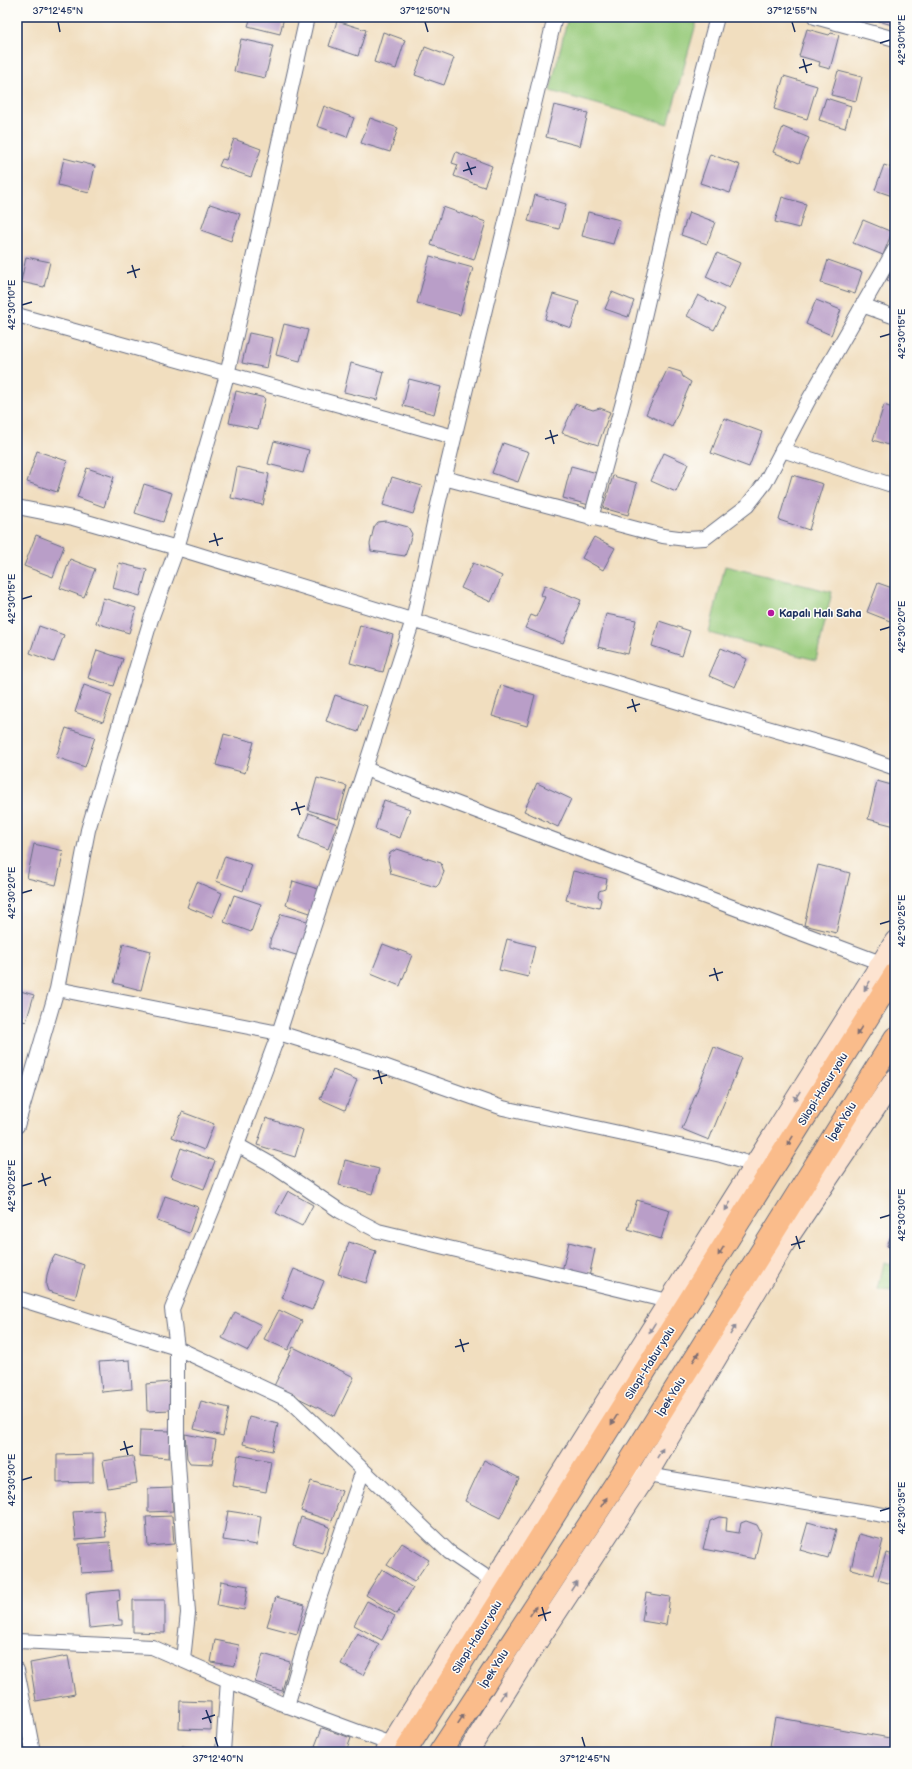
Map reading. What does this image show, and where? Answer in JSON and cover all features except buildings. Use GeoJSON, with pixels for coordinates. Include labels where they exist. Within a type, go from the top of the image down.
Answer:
{"type":"FeatureCollection","features":[{"type":"Feature","properties":{"kind":"highway","name":"Silopi-Habur yolu"},"geometry":{"type":"LineString","coordinates":[[394,1749],[888,969]]}},
{"type":"Feature","properties":{"kind":"highway","name":"İpek Yolu"},"geometry":{"type":"LineString","coordinates":[[440,1752],[624,1471],[895,1038]]}},
{"type":"Feature","properties":{"kind":"street"},"geometry":{"type":"LineString","coordinates":[[17,1126],[56,989],[88,830],[151,619],[178,548],[227,375],[308,17]]}},
{"type":"Feature","properties":{"kind":"street"},"geometry":{"type":"LineString","coordinates":[[183,1660],[188,1613],[177,1448],[177,1348],[172,1309],[218,1196],[279,1033],[413,620],[444,478],[555,17]]}},
{"type":"Feature","properties":{"kind":"street"},"geometry":{"type":"LineString","coordinates":[[591,518],[632,369],[688,127],[717,17]]}},
{"type":"Feature","properties":{"kind":"street"},"geometry":{"type":"LineString","coordinates":[[815,17],[895,39]]}},
{"type":"Feature","properties":{"kind":"street"},"geometry":{"type":"LineString","coordinates":[[444,478],[663,536],[686,539],[705,538],[747,506],[765,483],[808,401],[895,248]]}},
{"type":"Feature","properties":{"kind":"street"},"geometry":{"type":"LineString","coordinates":[[862,305],[895,317]]}},
{"type":"Feature","properties":{"kind":"street"},"geometry":{"type":"LineString","coordinates":[[17,315],[227,375],[454,437]]}},
{"type":"Feature","properties":{"kind":"street"},"geometry":{"type":"LineString","coordinates":[[782,450],[895,486]]}},
{"type":"Feature","properties":{"kind":"street"},"geometry":{"type":"LineString","coordinates":[[17,507],[74,518],[178,548],[708,711],[844,750],[895,768]]}},
{"type":"Feature","properties":{"kind":"street"},"geometry":{"type":"LineString","coordinates":[[365,769],[888,969]]}},
{"type":"Feature","properties":{"kind":"street"},"geometry":{"type":"LineString","coordinates":[[17,1641],[152,1647],[286,1706],[394,1749],[492,1581],[754,1165],[888,969],[895,941]]}},
{"type":"Feature","properties":{"kind":"street"},"geometry":{"type":"LineString","coordinates":[[56,989],[279,1033],[373,1062],[502,1108],[721,1155],[754,1165]]}},
{"type":"Feature","properties":{"kind":"street"},"geometry":{"type":"LineString","coordinates":[[468,1752],[528,1656],[647,1475],[786,1241],[895,1079]]}},
{"type":"Feature","properties":{"kind":"street"},"geometry":{"type":"LineString","coordinates":[[237,1145],[269,1163],[340,1211],[378,1231],[668,1301]]}},
{"type":"Feature","properties":{"kind":"street"},"geometry":{"type":"LineString","coordinates":[[17,1298],[177,1348],[291,1401],[449,1552],[492,1581]]}},
{"type":"Feature","properties":{"kind":"street"},"geometry":{"type":"LineString","coordinates":[[286,1706],[313,1616],[363,1470]]}},
{"type":"Feature","properties":{"kind":"street"},"geometry":{"type":"LineString","coordinates":[[624,1471],[895,1517]]}},
{"type":"Feature","properties":{"kind":"street"},"geometry":{"type":"LineString","coordinates":[[17,1670],[33,1752]]}},
{"type":"Feature","properties":{"kind":"street"},"geometry":{"type":"LineString","coordinates":[[223,1752],[228,1680]]}},
{"type":"Feature","properties":{"kind":"green space"},"geometry":{"type":"Polygon","coordinates":[[[568,17],[698,17],[668,124],[550,91],[568,17]]]}},
{"type":"Feature","properties":{"kind":"green space","name":"Kapalı Halı Saha"},"geometry":{"type":"Polygon","coordinates":[[[725,566],[832,592],[816,660],[709,633],[725,566]]]}},
{"type":"Feature","properties":{"kind":"green space"},"geometry":{"type":"Polygon","coordinates":[[[884,1263],[895,1265],[895,1291],[878,1290],[884,1263]]]}},
{"type":"Feature","properties":{"kind":"place","name":"Kapalı Halı Saha"},"geometry":{"type":"Point","coordinates":[771,613]}}]}
